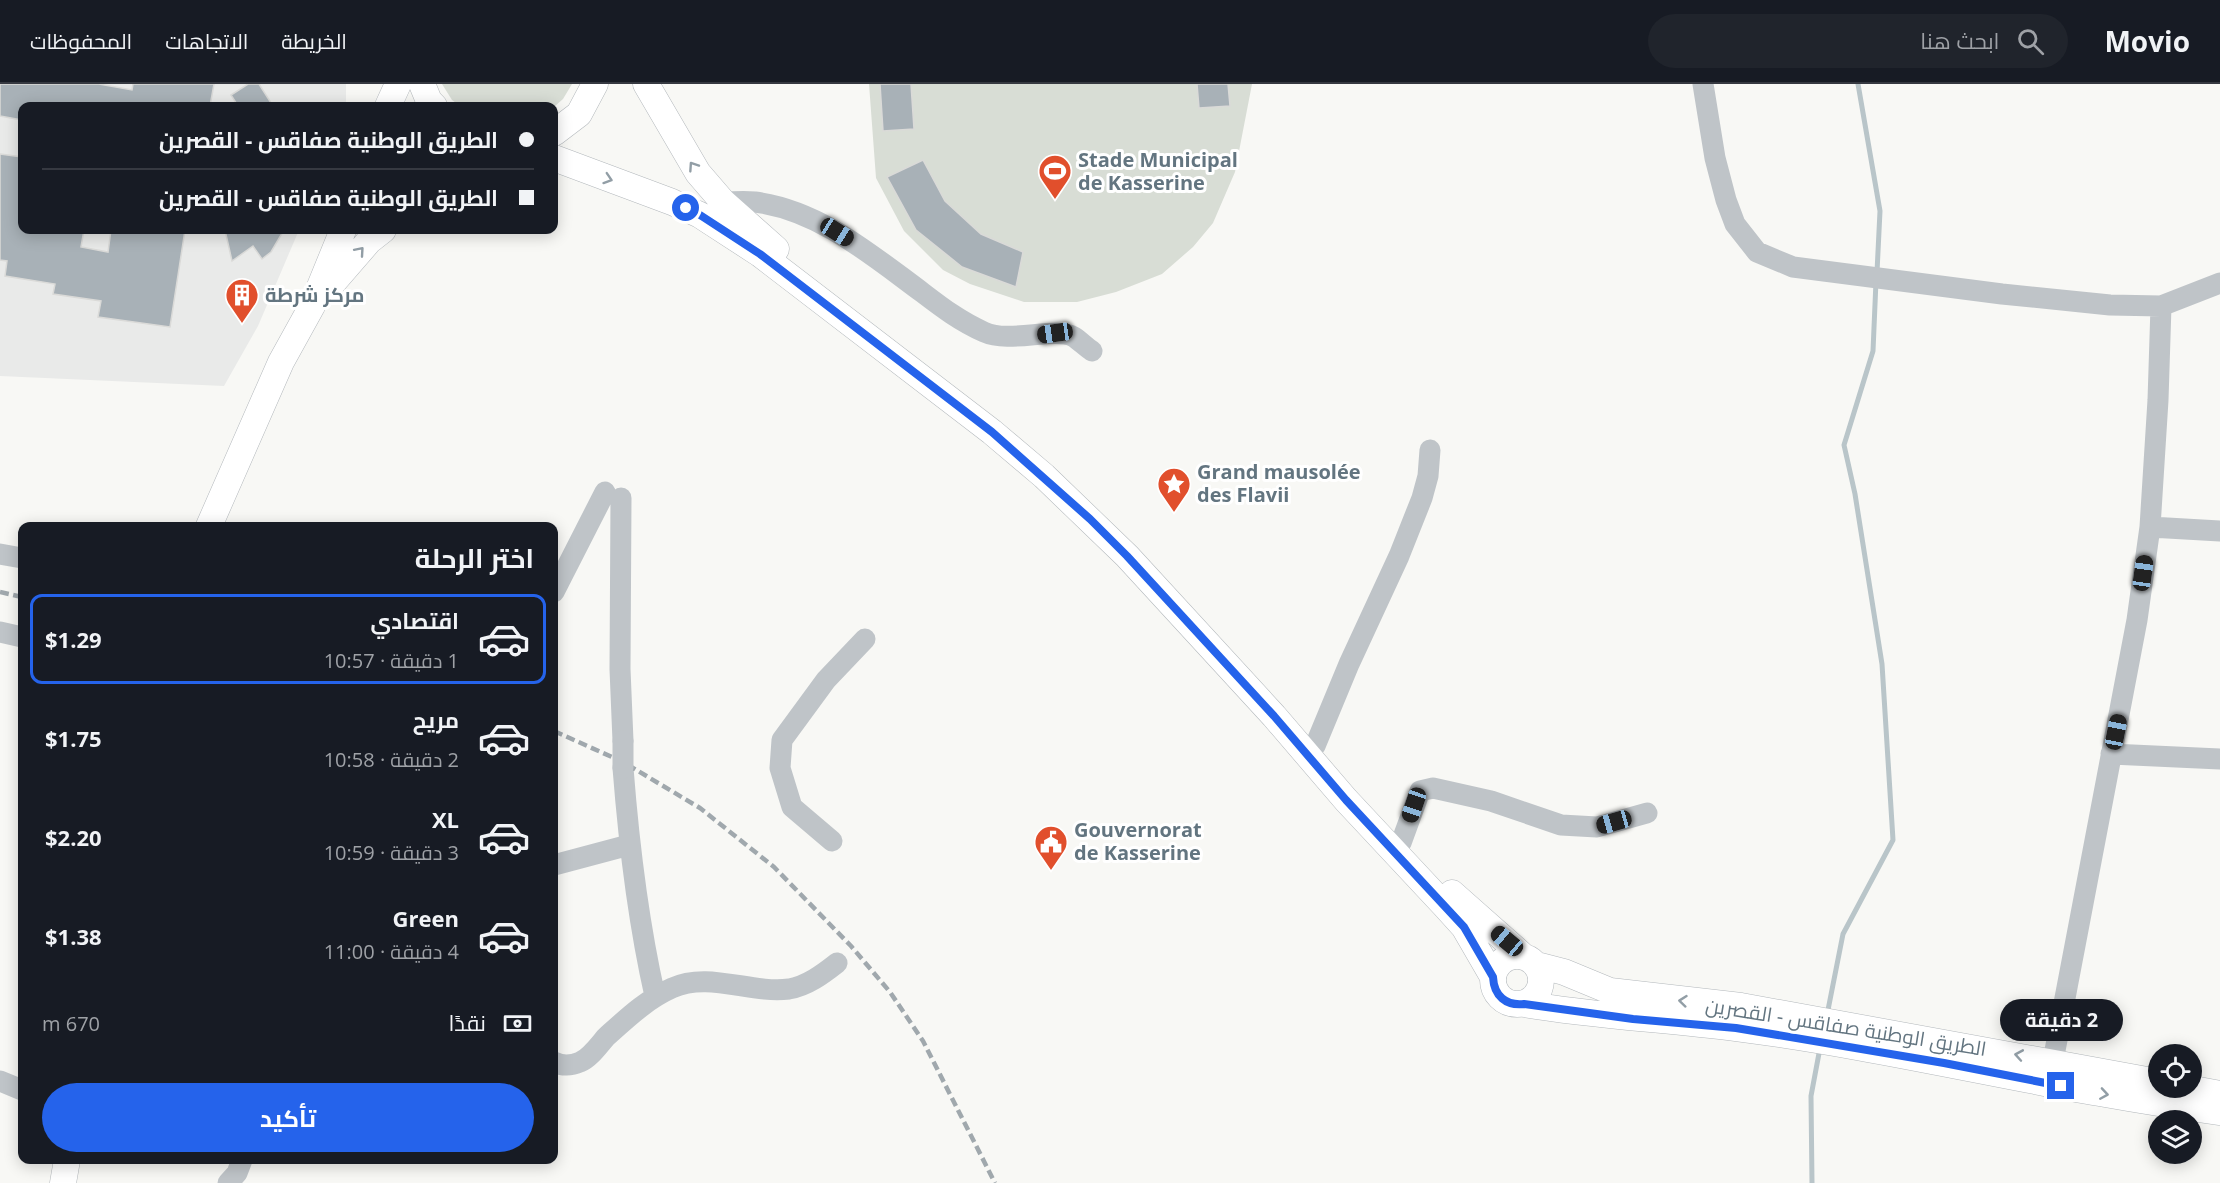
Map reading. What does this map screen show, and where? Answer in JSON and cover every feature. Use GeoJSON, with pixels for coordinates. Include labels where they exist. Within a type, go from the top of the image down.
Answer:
{"type":"FeatureCollection","features":[{"type":"Feature","properties":{"kind":"main road"},"geometry":{"type":"LineString","coordinates":[[390,102],[398,84]]}},
{"type":"Feature","properties":{"kind":"main road"},"geometry":{"type":"LineString","coordinates":[[422,84],[430,102]]}},
{"type":"Feature","properties":{"kind":"main road"},"geometry":{"type":"LineString","coordinates":[[558,130],[579,114],[595,84]]}},
{"type":"Feature","properties":{"kind":"main road","name":"الطريق الوطنية صفاقس - القصرين"},"geometry":{"type":"LineString","coordinates":[[646,84],[687,157],[723,202],[764,239],[1016,434],[1141,547],[1361,801],[1434,877],[1530,960],[1610,991],[1738,1017],[1945,1052],[2054,1061],[2148,1080]]}},
{"type":"Feature","properties":{"kind":"main road"},"geometry":{"type":"LineString","coordinates":[[558,159],[633,186],[700,215],[760,254],[992,432],[1044,476],[1127,556],[1458,921],[1493,977]]}},
{"type":"Feature","properties":{"kind":"main road"},"geometry":{"type":"LineString","coordinates":[[210,522],[281,362],[312,306],[341,234]]}},
{"type":"Feature","properties":{"kind":"main road"},"geometry":{"type":"LineString","coordinates":[[312,306],[369,241],[378,234]]}},
{"type":"Feature","properties":{"kind":"main road"},"geometry":{"type":"LineString","coordinates":[[1507,958],[1530,960],[1541,972],[1541,987],[1532,1000],[1516,1005],[1502,999],[1493,985],[1495,969],[1507,958]]}},
{"type":"Feature","properties":{"kind":"main road","name":"الطريق الوطنية صفاقس - القصرين"},"geometry":{"type":"LineString","coordinates":[[1524,1004],[1633,1019],[1738,1017]]}},
{"type":"Feature","properties":{"kind":"main road","name":"الطريق الوطنية صفاقس - القصرين"},"geometry":{"type":"LineString","coordinates":[[1945,1052],[2061,1086],[2220,1112]]}},
{"type":"Feature","properties":{"kind":"main road"},"geometry":{"type":"LineString","coordinates":[[2202,1091],[2220,1094]]}},
{"type":"Feature","properties":{"kind":"main road"},"geometry":{"type":"LineString","coordinates":[[63,1183],[66,1164]]}},
{"type":"Feature","properties":{"kind":"street"},"geometry":{"type":"LineString","coordinates":[[1703,84],[1715,158],[1735,224],[1757,252],[1793,267],[2110,305],[2161,306],[2220,283]]}},
{"type":"Feature","properties":{"kind":"street"},"geometry":{"type":"LineString","coordinates":[[723,202],[754,202],[787,209],[817,220],[876,258],[962,322],[991,336],[1026,337],[1055,333],[1072,336],[1092,351]]}},
{"type":"Feature","properties":{"kind":"street"},"geometry":{"type":"LineString","coordinates":[[2054,1061],[2137,620],[2150,527],[2161,306]]}},
{"type":"Feature","properties":{"kind":"street"},"geometry":{"type":"LineString","coordinates":[[1315,746],[1349,663],[1399,556],[1422,498],[1428,476],[1430,450]]}},
{"type":"Feature","properties":{"kind":"street"},"geometry":{"type":"LineString","coordinates":[[558,585],[613,495],[623,768],[629,845],[646,955],[655,996]]}},
{"type":"Feature","properties":{"kind":"street"},"geometry":{"type":"LineString","coordinates":[[2150,527],[2220,531]]}},
{"type":"Feature","properties":{"kind":"street"},"geometry":{"type":"LineString","coordinates":[[0,554],[18,557]]}},
{"type":"Feature","properties":{"kind":"street"},"geometry":{"type":"LineString","coordinates":[[0,632],[18,636]]}},
{"type":"Feature","properties":{"kind":"street"},"geometry":{"type":"LineString","coordinates":[[832,841],[792,807],[780,768],[782,740],[826,680],[865,639]]}},
{"type":"Feature","properties":{"kind":"street"},"geometry":{"type":"LineString","coordinates":[[2112,754],[2220,759]]}},
{"type":"Feature","properties":{"kind":"street"},"geometry":{"type":"LineString","coordinates":[[1401,843],[1420,791],[1433,788],[1491,801],[1561,825],[1597,827],[1647,813]]}},
{"type":"Feature","properties":{"kind":"street"},"geometry":{"type":"LineString","coordinates":[[558,864],[629,845]]}},
{"type":"Feature","properties":{"kind":"street"},"geometry":{"type":"LineString","coordinates":[[558,1063],[569,1066],[582,1061],[655,996],[684,983],[716,982],[766,989],[790,989],[818,978],[837,963]]}},
{"type":"Feature","properties":{"kind":"street"},"geometry":{"type":"LineString","coordinates":[[0,1081],[18,1088]]}},
{"type":"Feature","properties":{"kind":"street"},"geometry":{"type":"LineString","coordinates":[[228,1183],[237,1173],[240,1164]]}},
{"type":"Feature","properties":{"kind":"shaded area"},"geometry":{"type":"Polygon","coordinates":[[[0,84],[346,84],[346,102],[18,102],[18,234],[297,234],[258,326],[224,386],[0,376],[0,84]]]}},
{"type":"Feature","properties":{"kind":"shaded area"},"geometry":{"type":"Polygon","coordinates":[[[442,84],[572,84],[558,103],[455,102],[442,84]]]}},
{"type":"Feature","properties":{"kind":"shaded area","name":"Stade Municipal de Kasserine"},"geometry":{"type":"Polygon","coordinates":[[[869,84],[1252,84],[1235,172],[1213,223],[1193,247],[1162,274],[1116,292],[1077,302],[1024,302],[970,284],[943,270],[904,231],[876,178],[869,84]]]}},
{"type":"Feature","properties":{"kind":"building"},"geometry":{"type":"Polygon","coordinates":[[[0,84],[99,84],[132,90],[133,84],[214,84],[211,102],[18,102],[18,119],[0,116],[0,84]]]}},
{"type":"Feature","properties":{"kind":"building"},"geometry":{"type":"Polygon","coordinates":[[[248,84],[259,84],[270,102],[235,102],[231,95],[248,84]]]}},
{"type":"Feature","properties":{"kind":"building"},"geometry":{"type":"Polygon","coordinates":[[[880,84],[911,84],[914,129],[883,131],[880,84]]]}},
{"type":"Feature","properties":{"kind":"building"},"geometry":{"type":"Polygon","coordinates":[[[1197,84],[1228,84],[1230,106],[1199,108],[1197,84]]]}},
{"type":"Feature","properties":{"kind":"building"},"geometry":{"type":"Polygon","coordinates":[[[0,154],[18,156],[18,234],[83,234],[81,247],[108,252],[110,234],[184,234],[170,327],[98,317],[101,301],[53,294],[55,284],[5,276],[7,261],[0,260],[0,154]]]}},
{"type":"Feature","properties":{"kind":"building"},"geometry":{"type":"Polygon","coordinates":[[[923,160],[945,201],[981,234],[1023,252],[1016,287],[962,267],[916,230],[887,177],[923,160]]]}},
{"type":"Feature","properties":{"kind":"building"},"geometry":{"type":"Polygon","coordinates":[[[226,234],[282,234],[271,252],[262,259],[253,246],[232,261],[226,234]]]}},
{"type":"Feature","properties":{"kind":"waterway"},"geometry":{"type":"LineString","coordinates":[[1858,84],[1880,211],[1877,272]]}},
{"type":"Feature","properties":{"kind":"waterway"},"geometry":{"type":"LineString","coordinates":[[1827,1015],[1843,934],[1893,840],[1882,664],[1855,494],[1844,445],[1873,351],[1876,281]]}},
{"type":"Feature","properties":{"kind":"waterway"},"geometry":{"type":"LineString","coordinates":[[1812,1183],[1811,1096],[1820,1048]]}},
{"type":"Feature","properties":{"kind":"railway"},"geometry":{"type":"LineString","coordinates":[[0,592],[18,596]]}},
{"type":"Feature","properties":{"kind":"railway"},"geometry":{"type":"LineString","coordinates":[[558,733],[623,762],[700,808],[774,867],[851,946],[890,992],[923,1041],[995,1183]]}},
{"type":"Feature","properties":{"kind":"place","name":"Stade Municipal de Kasserine"},"geometry":{"type":"Point","coordinates":[1055,200]}},
{"type":"Feature","properties":{"kind":"place","name":"مركز شرطة"},"geometry":{"type":"Point","coordinates":[242,324]}},
{"type":"Feature","properties":{"kind":"place","name":"Grand mausolée des Flavii"},"geometry":{"type":"Point","coordinates":[1174,513]}},
{"type":"Feature","properties":{"kind":"place","name":"Gouvernorat de Kasserine"},"geometry":{"type":"Point","coordinates":[1051,871]}},
{"type":"Feature","properties":{"kind":"route"},"geometry":{"type":"LineString","coordinates":[[686,208],[760,254],[992,432],[1090,519],[1274,716],[1346,800],[1464,927],[1493,977],[1496,993],[1508,1003],[1564,1008],[1633,1019],[1736,1028],[1944,1063],[2061,1086]]}}]}
